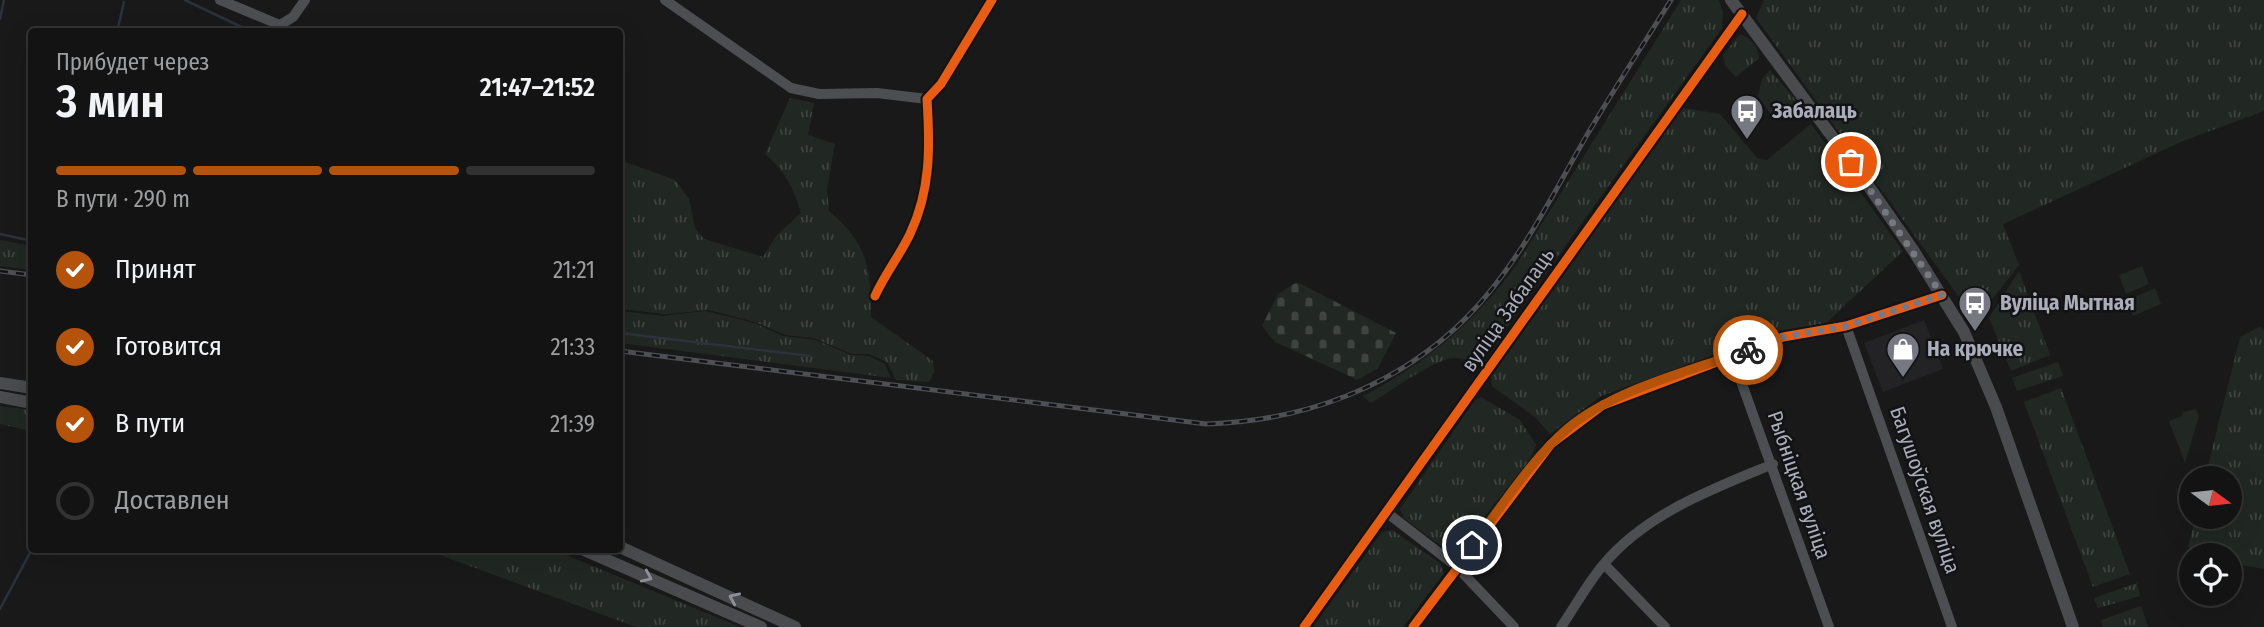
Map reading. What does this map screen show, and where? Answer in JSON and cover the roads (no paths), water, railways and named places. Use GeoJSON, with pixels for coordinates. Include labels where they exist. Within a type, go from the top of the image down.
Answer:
{"type":"FeatureCollection","features":[{"type":"Feature","properties":{"kind":"main road"},"geometry":{"type":"LineString","coordinates":[[1731,0],[1865,181],[1964,332],[1996,407],[2073,627]]}},
{"type":"Feature","properties":{"kind":"main road"},"geometry":{"type":"LineString","coordinates":[[0,383],[28,387]]}},
{"type":"Feature","properties":{"kind":"main road"},"geometry":{"type":"LineString","coordinates":[[0,397],[28,402]]}},
{"type":"Feature","properties":{"kind":"main road"},"geometry":{"type":"LineString","coordinates":[[623,548],[795,627]]}},
{"type":"Feature","properties":{"kind":"main road"},"geometry":{"type":"LineString","coordinates":[[591,553],[761,627]]}},
{"type":"Feature","properties":{"kind":"street"},"geometry":{"type":"LineString","coordinates":[[220,0],[280,25],[293,17],[305,0]]}},
{"type":"Feature","properties":{"kind":"street"},"geometry":{"type":"LineString","coordinates":[[665,0],[791,88],[819,94],[877,93],[927,99]]}},
{"type":"Feature","properties":{"kind":"street"},"geometry":{"type":"LineString","coordinates":[[875,296],[910,234],[923,201],[929,155],[927,99],[941,84],[992,0]]}},
{"type":"Feature","properties":{"kind":"street","name":"вуліца Забалаць"},"geometry":{"type":"LineString","coordinates":[[1304,627],[1742,14]]}},
{"type":"Feature","properties":{"kind":"street"},"geometry":{"type":"LineString","coordinates":[[1413,627],[1456,566],[1551,444],[1570,427],[1603,405],[1783,337],[1846,326],[1942,295]]}},
{"type":"Feature","properties":{"kind":"street","name":"Багушоўская вуліца"},"geometry":{"type":"LineString","coordinates":[[1846,326],[1952,627]]}},
{"type":"Feature","properties":{"kind":"street","name":"Рыбніцкая вуліца"},"geometry":{"type":"LineString","coordinates":[[1732,356],[1773,464],[1829,627]]}},
{"type":"Feature","properties":{"kind":"street"},"geometry":{"type":"LineString","coordinates":[[1561,627],[1604,564],[1651,522],[1689,499],[1773,464]]}},
{"type":"Feature","properties":{"kind":"street"},"geometry":{"type":"LineString","coordinates":[[1387,512],[1456,566],[1514,627]]}},
{"type":"Feature","properties":{"kind":"street"},"geometry":{"type":"LineString","coordinates":[[1604,564],[1665,627]]}},
{"type":"Feature","properties":{"kind":"waterway"},"geometry":{"type":"LineString","coordinates":[[0,19],[4,0]]}},
{"type":"Feature","properties":{"kind":"waterway"},"geometry":{"type":"LineString","coordinates":[[185,0],[244,28]]}},
{"type":"Feature","properties":{"kind":"waterway"},"geometry":{"type":"LineString","coordinates":[[118,28],[124,2]]}},
{"type":"Feature","properties":{"kind":"waterway"},"geometry":{"type":"LineString","coordinates":[[0,234],[28,240]]}},
{"type":"Feature","properties":{"kind":"waterway"},"geometry":{"type":"LineString","coordinates":[[623,333],[810,356]]}},
{"type":"Feature","properties":{"kind":"waterway"},"geometry":{"type":"LineString","coordinates":[[0,609],[30,553]]}},
{"type":"Feature","properties":{"kind":"railway"},"geometry":{"type":"LineString","coordinates":[[623,351],[1206,424],[1278,416],[1348,396],[1380,381],[1441,341],[1486,296],[1519,252],[1597,118],[1671,0]]}},
{"type":"Feature","properties":{"kind":"railway"},"geometry":{"type":"LineString","coordinates":[[0,271],[28,274]]}},
{"type":"Feature","properties":{"kind":"place","name":"Забалаць"},"geometry":{"type":"Point","coordinates":[1747,141]}},
{"type":"Feature","properties":{"kind":"place","name":"Вуліца Мытная"},"geometry":{"type":"Point","coordinates":[1975,333]}},
{"type":"Feature","properties":{"kind":"place","name":"На крючке"},"geometry":{"type":"Point","coordinates":[1903,379]}}]}
